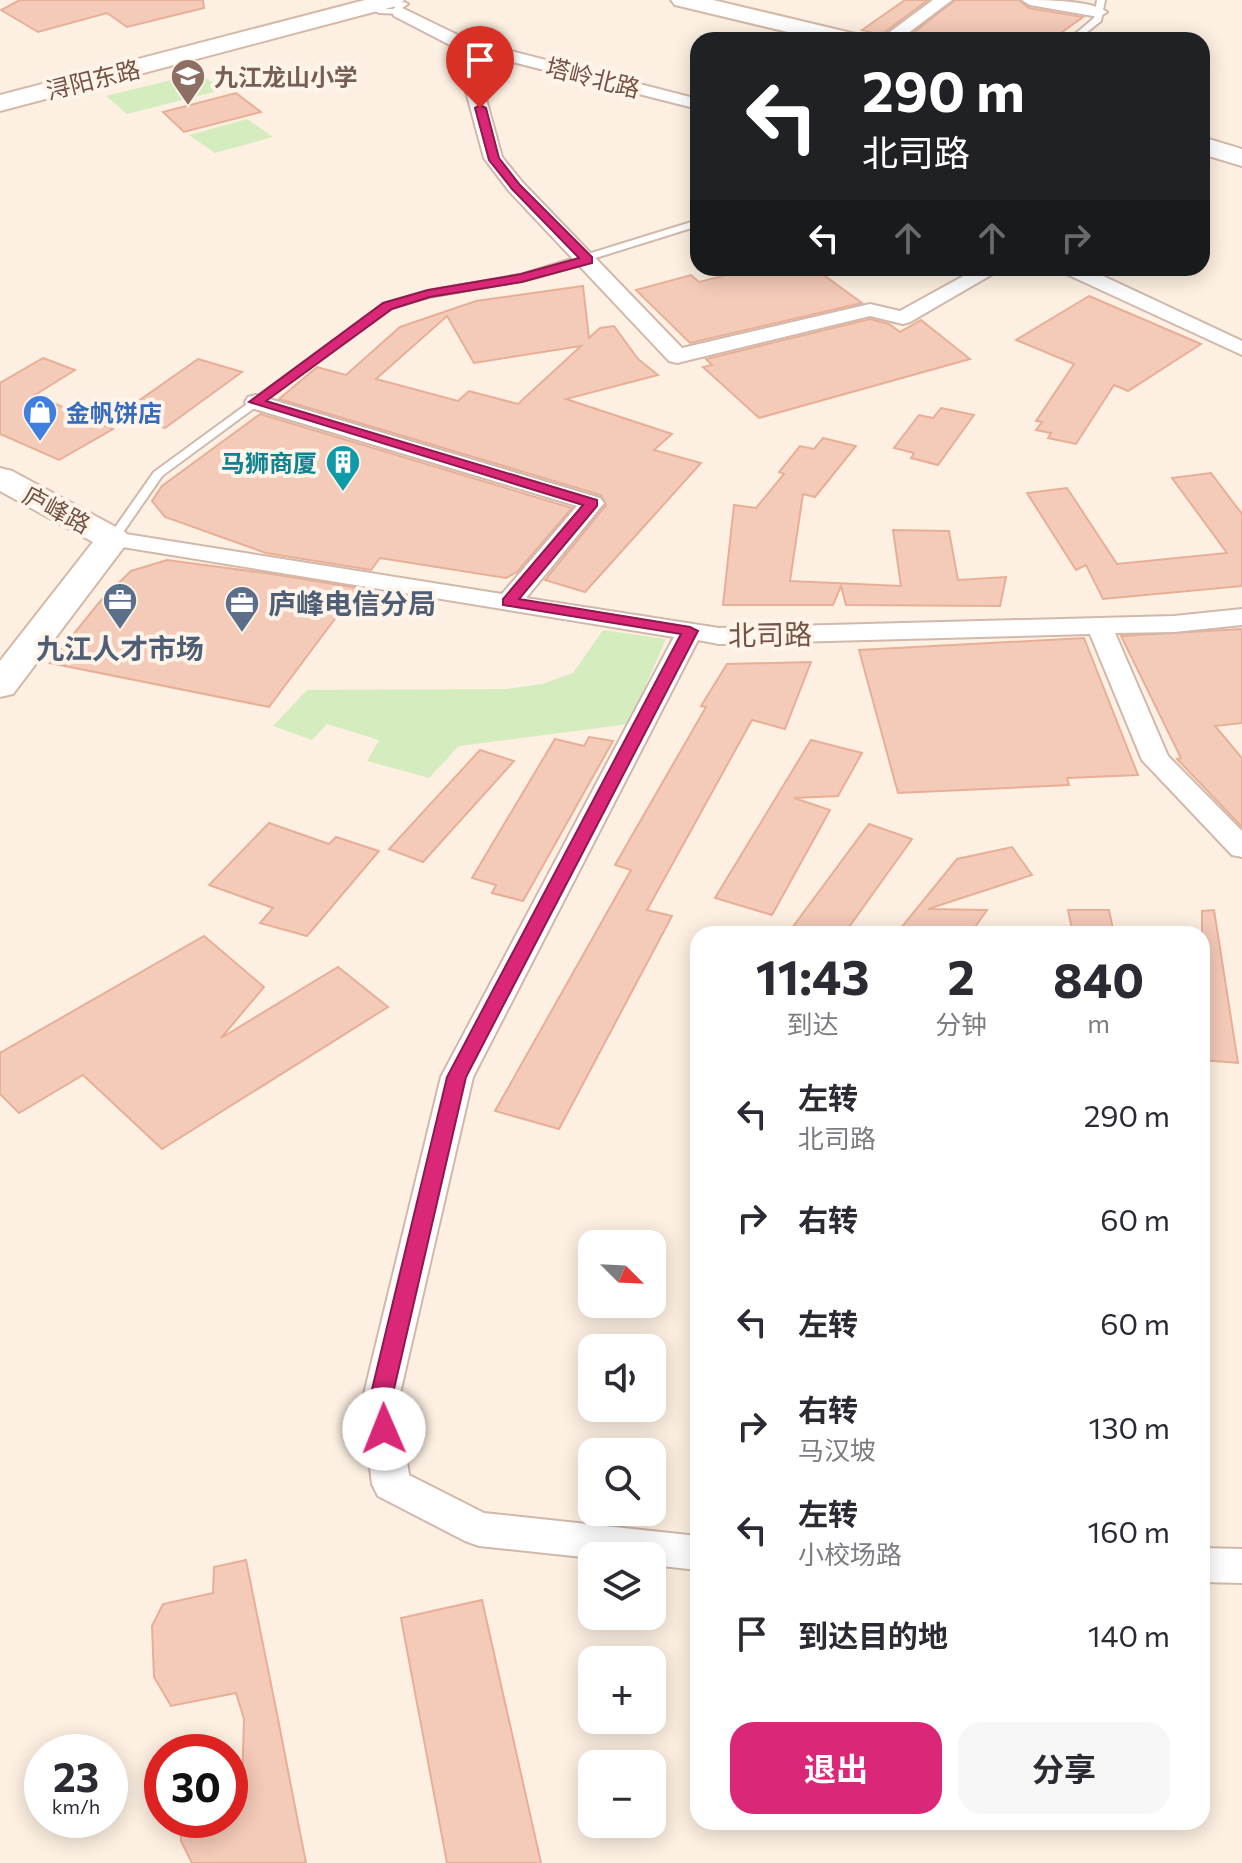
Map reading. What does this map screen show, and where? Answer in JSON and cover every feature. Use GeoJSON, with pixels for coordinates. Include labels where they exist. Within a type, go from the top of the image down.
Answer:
{"type":"FeatureCollection","features":[{"type":"Feature","properties":{"kind":"main road"},"geometry":{"type":"LineString","coordinates":[[683,0],[817,32]]}},
{"type":"Feature","properties":{"kind":"main road","name":"浔阳东路"},"geometry":{"type":"LineString","coordinates":[[0,103],[398,5]]}},
{"type":"Feature","properties":{"kind":"main road"},"geometry":{"type":"LineString","coordinates":[[1210,148],[1242,158]]}},
{"type":"Feature","properties":{"kind":"main road","name":"庐峰路"},"geometry":{"type":"LineString","coordinates":[[0,478],[113,539]]}},
{"type":"Feature","properties":{"kind":"main road"},"geometry":{"type":"LineString","coordinates":[[0,686],[113,539]]}},
{"type":"Feature","properties":{"kind":"street"},"geometry":{"type":"LineString","coordinates":[[899,32],[944,0]]}},
{"type":"Feature","properties":{"kind":"street"},"geometry":{"type":"LineString","coordinates":[[1030,0],[1100,6]]}},
{"type":"Feature","properties":{"kind":"street","name":"塔岭北路"},"geometry":{"type":"LineString","coordinates":[[398,5],[462,44],[690,102]]}},
{"type":"Feature","properties":{"kind":"street"},"geometry":{"type":"LineString","coordinates":[[462,44],[493,158],[516,187],[677,356],[870,310],[903,318],[979,276]]}},
{"type":"Feature","properties":{"kind":"street"},"geometry":{"type":"LineString","coordinates":[[1086,276],[1242,349]]}},
{"type":"Feature","properties":{"kind":"street"},"geometry":{"type":"LineString","coordinates":[[256,402],[592,503],[509,602]]}},
{"type":"Feature","properties":{"kind":"street","name":"北司路"},"geometry":{"type":"LineString","coordinates":[[113,539],[719,636],[1174,624],[1242,617]]}},
{"type":"Feature","properties":{"kind":"street"},"geometry":{"type":"LineString","coordinates":[[1099,626],[1156,760],[1242,848]]}},
{"type":"Feature","properties":{"kind":"street"},"geometry":{"type":"LineString","coordinates":[[690,631],[457,1077],[380,1402],[391,1484],[479,1529],[690,1552]]}},
{"type":"Feature","properties":{"kind":"street"},"geometry":{"type":"LineString","coordinates":[[1210,1565],[1242,1566]]}},
{"type":"Feature","properties":{"kind":"lane"},"geometry":{"type":"LineString","coordinates":[[1082,32],[1098,19],[1100,6]]}},
{"type":"Feature","properties":{"kind":"lane"},"geometry":{"type":"LineString","coordinates":[[113,539],[158,474],[387,306],[428,294],[522,278],[588,260],[690,226]]}},
{"type":"Feature","properties":{"kind":"green space"},"geometry":{"type":"Polygon","coordinates":[[[200,73],[222,90],[127,114],[106,96],[200,73]]]}},
{"type":"Feature","properties":{"kind":"green space"},"geometry":{"type":"Polygon","coordinates":[[[247,119],[273,137],[215,153],[189,135],[247,119]]]}},
{"type":"Feature","properties":{"kind":"green space"},"geometry":{"type":"Polygon","coordinates":[[[603,630],[666,639],[629,724],[459,746],[429,778],[367,761],[379,740],[327,724],[312,740],[273,726],[307,690],[506,689],[542,684],[573,673],[603,630]]]}},
{"type":"Feature","properties":{"kind":"building"},"geometry":{"type":"Polygon","coordinates":[[[20,0],[203,0],[204,8],[127,27],[107,13],[38,32],[1,10],[20,0]]]}},
{"type":"Feature","properties":{"kind":"building"},"geometry":{"type":"Polygon","coordinates":[[[905,0],[928,0],[885,32],[862,30],[905,0]]]}},
{"type":"Feature","properties":{"kind":"building"},"geometry":{"type":"Polygon","coordinates":[[[955,0],[1019,0],[1029,8],[1083,17],[1062,32],[914,32],[955,0]]]}},
{"type":"Feature","properties":{"kind":"building"},"geometry":{"type":"Polygon","coordinates":[[[236,93],[261,112],[184,132],[163,112],[236,93]]]}},
{"type":"Feature","properties":{"kind":"building"},"geometry":{"type":"Polygon","coordinates":[[[690,275],[699,282],[723,276],[825,276],[862,303],[690,343],[636,290],[690,275]]]}},
{"type":"Feature","properties":{"kind":"building"},"geometry":{"type":"Polygon","coordinates":[[[583,286],[589,338],[600,328],[614,326],[638,359],[658,375],[566,399],[672,434],[654,450],[701,463],[585,592],[545,580],[606,505],[601,495],[279,399],[317,367],[346,375],[400,327],[476,301],[583,286]],[[447,316],[376,379],[458,401],[469,391],[518,404],[581,346],[474,363],[447,316]]]}},
{"type":"Feature","properties":{"kind":"building"},"geometry":{"type":"Polygon","coordinates":[[[1089,296],[1201,344],[1128,391],[1114,385],[1076,444],[1048,438],[1051,433],[1036,430],[1042,422],[1036,421],[1074,364],[1016,340],[1089,296]]]}},
{"type":"Feature","properties":{"kind":"building"},"geometry":{"type":"Polygon","coordinates":[[[870,319],[889,324],[900,332],[921,320],[970,359],[759,418],[703,367],[712,365],[706,359],[870,319]]]}},
{"type":"Feature","properties":{"kind":"building"},"geometry":{"type":"Polygon","coordinates":[[[43,358],[75,370],[35,395],[113,429],[59,460],[0,434],[0,383],[43,358]]]}},
{"type":"Feature","properties":{"kind":"building"},"geometry":{"type":"Polygon","coordinates":[[[198,359],[242,372],[165,428],[120,414],[198,359]]]}},
{"type":"Feature","properties":{"kind":"building"},"geometry":{"type":"Polygon","coordinates":[[[941,408],[974,415],[938,465],[911,458],[914,453],[894,448],[919,415],[933,418],[941,408]]]}},
{"type":"Feature","properties":{"kind":"building","name":"马狮商厦"},"geometry":{"type":"Polygon","coordinates":[[[260,414],[572,508],[517,572],[506,578],[380,558],[371,570],[266,553],[165,517],[152,501],[162,486],[260,414]]]}},
{"type":"Feature","properties":{"kind":"building"},"geometry":{"type":"Polygon","coordinates":[[[823,438],[856,446],[815,497],[803,494],[790,581],[901,586],[893,530],[949,531],[958,580],[1006,577],[1000,606],[846,605],[841,586],[833,605],[723,605],[734,505],[756,508],[784,474],[779,472],[800,446],[814,449],[823,438]]]}},
{"type":"Feature","properties":{"kind":"building"},"geometry":{"type":"Polygon","coordinates":[[[1211,473],[1242,514],[1242,586],[1103,599],[1086,565],[1076,570],[1027,493],[1067,488],[1117,564],[1227,553],[1172,478],[1211,473]]]}},
{"type":"Feature","properties":{"kind":"building","name":"庐峰电信分局"},"geometry":{"type":"Polygon","coordinates":[[[167,560],[358,588],[269,707],[50,663],[102,599],[131,571],[167,560]]]}},
{"type":"Feature","properties":{"kind":"building"},"geometry":{"type":"Polygon","coordinates":[[[1242,629],[1242,723],[1215,726],[1242,758],[1242,827],[1177,759],[1181,758],[1121,636],[1242,629]]]}},
{"type":"Feature","properties":{"kind":"building"},"geometry":{"type":"Polygon","coordinates":[[[1084,638],[1138,775],[1067,778],[1069,785],[898,793],[859,650],[1084,638]]]}},
{"type":"Feature","properties":{"kind":"building"},"geometry":{"type":"Polygon","coordinates":[[[811,662],[785,729],[752,720],[647,910],[672,916],[559,1129],[495,1111],[631,870],[615,865],[706,707],[701,706],[727,664],[811,662]]]}},
{"type":"Feature","properties":{"kind":"building"},"geometry":{"type":"Polygon","coordinates":[[[589,737],[613,741],[523,901],[492,893],[496,885],[472,878],[555,739],[584,746],[589,737]]]}},
{"type":"Feature","properties":{"kind":"building"},"geometry":{"type":"Polygon","coordinates":[[[811,740],[862,753],[838,796],[794,798],[830,810],[772,915],[715,898],[811,740]]]}},
{"type":"Feature","properties":{"kind":"building"},"geometry":{"type":"Polygon","coordinates":[[[480,750],[514,761],[423,862],[389,849],[480,750]]]}},
{"type":"Feature","properties":{"kind":"building"},"geometry":{"type":"Polygon","coordinates":[[[269,823],[329,844],[336,837],[379,851],[307,936],[260,923],[273,908],[209,885],[269,823]]]}},
{"type":"Feature","properties":{"kind":"building"},"geometry":{"type":"Polygon","coordinates":[[[869,824],[912,839],[850,926],[793,926],[869,824]]]}},
{"type":"Feature","properties":{"kind":"building"},"geometry":{"type":"Polygon","coordinates":[[[1012,847],[1032,875],[928,909],[987,910],[976,926],[903,926],[957,859],[1012,847]]]}},
{"type":"Feature","properties":{"kind":"building"},"geometry":{"type":"Polygon","coordinates":[[[1068,910],[1109,910],[1112,926],[1071,926],[1068,910]]]}},
{"type":"Feature","properties":{"kind":"building"},"geometry":{"type":"Polygon","coordinates":[[[1214,910],[1238,1063],[1210,1061],[1210,926],[1202,926],[1202,911],[1214,910]]]}},
{"type":"Feature","properties":{"kind":"building"},"geometry":{"type":"Polygon","coordinates":[[[204,936],[264,987],[221,1038],[338,967],[388,1007],[162,1149],[83,1075],[19,1113],[0,1094],[0,1053],[204,936]]]}},
{"type":"Feature","properties":{"kind":"building"},"geometry":{"type":"Polygon","coordinates":[[[246,1560],[306,1863],[192,1863],[181,1841],[181,1838],[248,1838],[248,1734],[244,1734],[244,1719],[236,1693],[171,1706],[154,1677],[152,1626],[163,1604],[213,1593],[214,1567],[246,1560]]]}},
{"type":"Feature","properties":{"kind":"building"},"geometry":{"type":"Polygon","coordinates":[[[482,1600],[541,1863],[447,1863],[401,1618],[482,1600]]]}},
{"type":"Feature","properties":{"kind":"place","name":"九江龙山小学"},"geometry":{"type":"Point","coordinates":[188,107]}},
{"type":"Feature","properties":{"kind":"place","name":"金帆饼店"},"geometry":{"type":"Point","coordinates":[40,443]}},
{"type":"Feature","properties":{"kind":"place","name":"马狮商厦"},"geometry":{"type":"Point","coordinates":[343,493]}},
{"type":"Feature","properties":{"kind":"place","name":"九江人才市场"},"geometry":{"type":"Point","coordinates":[120,631]}},
{"type":"Feature","properties":{"kind":"place","name":"庐峰电信分局"},"geometry":{"type":"Point","coordinates":[242,634]}},
{"type":"Feature","properties":{"kind":"route"},"geometry":{"type":"LineString","coordinates":[[384,1429],[380,1402],[457,1077],[690,631],[509,602],[592,503],[256,402],[387,306],[428,294],[522,278],[588,260],[516,187],[493,158],[480,108]]}}]}
